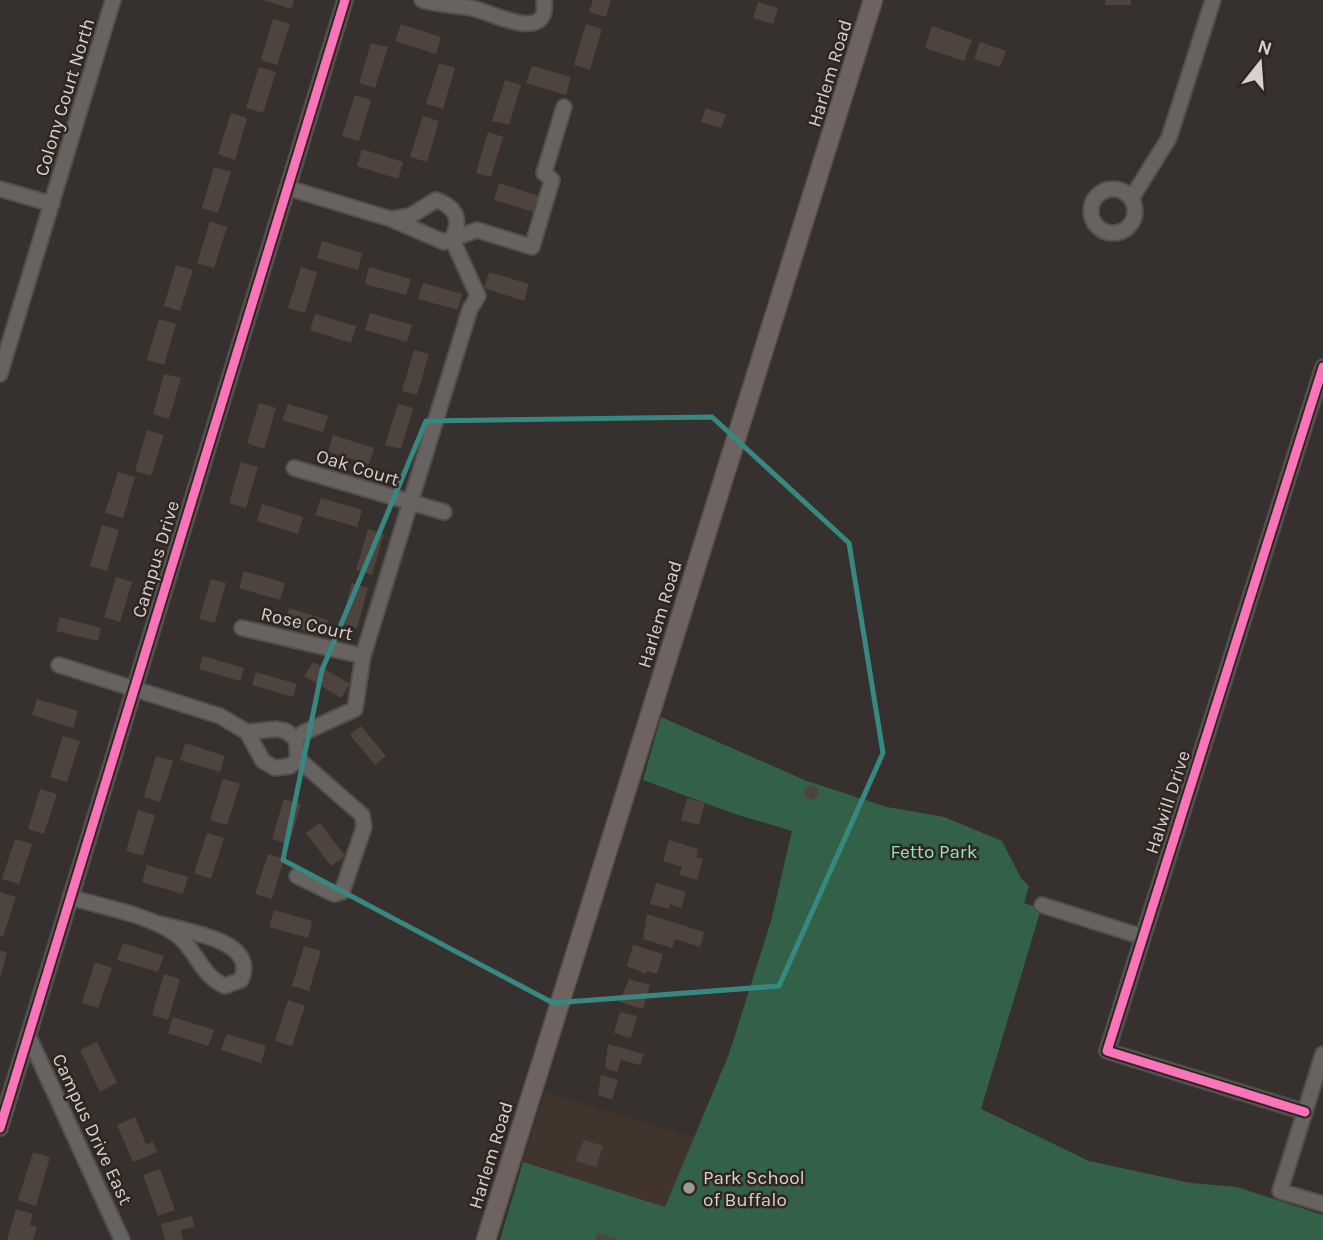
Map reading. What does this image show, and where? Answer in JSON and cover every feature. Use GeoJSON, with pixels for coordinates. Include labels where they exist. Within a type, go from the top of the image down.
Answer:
{"type":"FeatureCollection","features":[{"type":"Feature","properties":{"kind":"main road","name":"Harlem Road"},"geometry":{"type":"LineString","coordinates":[[486,1240],[873,0]]}},
{"type":"Feature","properties":{"kind":"street","name":"Colony Court North"},"geometry":{"type":"LineString","coordinates":[[0,374],[113,0]]}},
{"type":"Feature","properties":{"kind":"street","name":"Campus Drive"},"geometry":{"type":"LineString","coordinates":[[0,1128],[345,0]]}},
{"type":"Feature","properties":{"kind":"street"},"geometry":{"type":"LineString","coordinates":[[422,0],[472,8],[513,23],[527,25],[540,20],[545,9],[544,0]]}},
{"type":"Feature","properties":{"kind":"street"},"geometry":{"type":"LineString","coordinates":[[472,8],[488,0]]}},
{"type":"Feature","properties":{"kind":"street"},"geometry":{"type":"LineString","coordinates":[[1131,199],[1169,138],[1213,0]]}},
{"type":"Feature","properties":{"kind":"street"},"geometry":{"type":"LineString","coordinates":[[288,188],[391,219],[426,237],[444,242],[477,230],[532,247],[552,180],[544,173],[564,107]]}},
{"type":"Feature","properties":{"kind":"street"},"geometry":{"type":"LineString","coordinates":[[0,189],[52,204]]}},
{"type":"Feature","properties":{"kind":"street"},"geometry":{"type":"LineString","coordinates":[[391,219],[410,216],[436,200],[443,202],[450,205],[456,214],[458,227],[452,239]]}},
{"type":"Feature","properties":{"kind":"street"},"geometry":{"type":"LineString","coordinates":[[303,733],[355,709],[363,656],[470,309],[478,296],[452,239]]}},
{"type":"Feature","properties":{"kind":"street","name":"Halwill Drive"},"geometry":{"type":"LineString","coordinates":[[1305,1112],[1107,1051],[1323,367]]}},
{"type":"Feature","properties":{"kind":"street","name":"Oak Court"},"geometry":{"type":"LineString","coordinates":[[294,468],[444,512]]}},
{"type":"Feature","properties":{"kind":"street","name":"Rose Court"},"geometry":{"type":"LineString","coordinates":[[242,628],[363,656]]}},
{"type":"Feature","properties":{"kind":"street"},"geometry":{"type":"LineString","coordinates":[[59,666],[220,716],[247,732],[263,761],[275,768],[290,766],[298,759]]}},
{"type":"Feature","properties":{"kind":"street"},"geometry":{"type":"LineString","coordinates":[[247,732],[286,732],[296,739],[298,759],[362,815],[364,827],[342,892],[334,894],[297,876]]}},
{"type":"Feature","properties":{"kind":"street"},"geometry":{"type":"LineString","coordinates":[[70,897],[160,924],[231,947],[243,956],[245,964],[241,980],[234,985],[225,986],[215,982],[204,972],[181,938],[160,924]]}},
{"type":"Feature","properties":{"kind":"street"},"geometry":{"type":"LineString","coordinates":[[1042,905],[1143,937]]}},
{"type":"Feature","properties":{"kind":"street","name":"Campus Drive East"},"geometry":{"type":"LineString","coordinates":[[28,1035],[122,1240]]}},
{"type":"Feature","properties":{"kind":"street"},"geometry":{"type":"LineString","coordinates":[[1323,1054],[1280,1191],[1323,1204]]}},
{"type":"Feature","properties":{"kind":"highlighted area"},"geometry":{"type":"Polygon","coordinates":[[[712,417],[849,543],[883,753],[779,986],[553,1003],[283,860],[322,670],[426,421],[712,417]]]}},
{"type":"Feature","properties":{"kind":"shaded area","name":"Park School of Buffalo"},"geometry":{"type":"Polygon","coordinates":[[[545,1092],[1033,1240],[499,1240],[545,1092]]]}},
{"type":"Feature","properties":{"kind":"green space","name":"Fetto Park"},"geometry":{"type":"Polygon","coordinates":[[[661,717],[807,781],[887,807],[944,817],[1002,841],[1021,878],[1029,886],[1024,903],[1041,909],[981,1109],[1089,1161],[1191,1183],[1237,1187],[1323,1215],[1323,1240],[500,1240],[523,1162],[665,1207],[729,1054],[771,921],[792,831],[735,814],[643,780],[661,717]]]}},
{"type":"Feature","properties":{"kind":"building"},"geometry":{"type":"Polygon","coordinates":[[[263,0],[294,0],[291,9],[263,0]]]}},
{"type":"Feature","properties":{"kind":"building"},"geometry":{"type":"Polygon","coordinates":[[[593,0],[611,0],[606,17],[589,12],[593,0]]]}},
{"type":"Feature","properties":{"kind":"building"},"geometry":{"type":"Polygon","coordinates":[[[1105,0],[1131,0],[1131,5],[1105,5],[1105,0]]]}},
{"type":"Feature","properties":{"kind":"building"},"geometry":{"type":"Polygon","coordinates":[[[758,2],[778,8],[773,24],[753,18],[758,2]]]}},
{"type":"Feature","properties":{"kind":"building"},"geometry":{"type":"Polygon","coordinates":[[[273,19],[290,24],[277,65],[261,60],[273,19]]]}},
{"type":"Feature","properties":{"kind":"building"},"geometry":{"type":"Polygon","coordinates":[[[401,24],[441,37],[436,54],[395,41],[401,24]]]}},
{"type":"Feature","properties":{"kind":"building"},"geometry":{"type":"Polygon","coordinates":[[[586,24],[602,29],[590,70],[574,65],[586,24]]]}},
{"type":"Feature","properties":{"kind":"building"},"geometry":{"type":"Polygon","coordinates":[[[932,26],[972,40],[964,61],[925,48],[932,26]]]}},
{"type":"Feature","properties":{"kind":"building"},"geometry":{"type":"Polygon","coordinates":[[[980,42],[1006,51],[1000,67],[974,59],[980,42]]]}},
{"type":"Feature","properties":{"kind":"building"},"geometry":{"type":"Polygon","coordinates":[[[371,43],[388,47],[375,88],[359,83],[371,43]]]}},
{"type":"Feature","properties":{"kind":"building"},"geometry":{"type":"Polygon","coordinates":[[[439,63],[455,68],[443,109],[426,104],[439,63]]]}},
{"type":"Feature","properties":{"kind":"building"},"geometry":{"type":"Polygon","coordinates":[[[532,66],[571,77],[566,95],[526,83],[532,66]]]}},
{"type":"Feature","properties":{"kind":"building"},"geometry":{"type":"Polygon","coordinates":[[[259,67],[276,72],[263,113],[246,108],[259,67]]]}},
{"type":"Feature","properties":{"kind":"building"},"geometry":{"type":"Polygon","coordinates":[[[505,80],[521,85],[509,125],[492,121],[505,80]]]}},
{"type":"Feature","properties":{"kind":"building"},"geometry":{"type":"Polygon","coordinates":[[[355,95],[371,100],[359,141],[342,136],[355,95]]]}},
{"type":"Feature","properties":{"kind":"building"},"geometry":{"type":"Polygon","coordinates":[[[706,108],[726,115],[721,128],[701,122],[706,108]]]}},
{"type":"Feature","properties":{"kind":"building"},"geometry":{"type":"Polygon","coordinates":[[[231,113],[247,118],[235,160],[218,154],[231,113]]]}},
{"type":"Feature","properties":{"kind":"building"},"geometry":{"type":"Polygon","coordinates":[[[423,116],[439,121],[427,162],[410,157],[423,116]]]}},
{"type":"Feature","properties":{"kind":"building"},"geometry":{"type":"Polygon","coordinates":[[[488,132],[503,137],[491,177],[476,173],[488,132]]]}},
{"type":"Feature","properties":{"kind":"building"},"geometry":{"type":"Polygon","coordinates":[[[362,149],[403,162],[398,179],[357,166],[362,149]]]}},
{"type":"Feature","properties":{"kind":"building"},"geometry":{"type":"Polygon","coordinates":[[[214,167],[231,172],[218,213],[202,208],[214,167]]]}},
{"type":"Feature","properties":{"kind":"building"},"geometry":{"type":"Polygon","coordinates":[[[499,183],[539,196],[534,212],[494,200],[499,183]]]}},
{"type":"Feature","properties":{"kind":"building"},"geometry":{"type":"Polygon","coordinates":[[[210,221],[227,227],[214,268],[197,263],[210,221]]]}},
{"type":"Feature","properties":{"kind":"building"},"geometry":{"type":"Polygon","coordinates":[[[322,241],[362,253],[358,270],[317,258],[322,241]]]}},
{"type":"Feature","properties":{"kind":"building"},"geometry":{"type":"Polygon","coordinates":[[[176,265],[193,270],[180,311],[164,306],[176,265]]]}},
{"type":"Feature","properties":{"kind":"building"},"geometry":{"type":"Polygon","coordinates":[[[301,267],[317,272],[305,313],[288,308],[301,267]]]}},
{"type":"Feature","properties":{"kind":"building"},"geometry":{"type":"Polygon","coordinates":[[[369,267],[411,279],[406,295],[365,284],[369,267]]]}},
{"type":"Feature","properties":{"kind":"building"},"geometry":{"type":"Polygon","coordinates":[[[489,272],[529,284],[524,301],[484,288],[489,272]]]}},
{"type":"Feature","properties":{"kind":"building"},"geometry":{"type":"Polygon","coordinates":[[[423,283],[462,294],[458,310],[418,299],[423,283]]]}},
{"type":"Feature","properties":{"kind":"building"},"geometry":{"type":"Polygon","coordinates":[[[370,313],[412,325],[407,342],[365,330],[370,313]]]}},
{"type":"Feature","properties":{"kind":"building"},"geometry":{"type":"Polygon","coordinates":[[[315,314],[356,326],[351,343],[310,330],[315,314]]]}},
{"type":"Feature","properties":{"kind":"building"},"geometry":{"type":"Polygon","coordinates":[[[159,319],[176,324],[164,365],[147,360],[159,319]]]}},
{"type":"Feature","properties":{"kind":"building"},"geometry":{"type":"Polygon","coordinates":[[[414,350],[429,354],[417,395],[402,391],[414,350]]]}},
{"type":"Feature","properties":{"kind":"building"},"geometry":{"type":"Polygon","coordinates":[[[164,374],[181,378],[169,419],[153,414],[164,374]]]}},
{"type":"Feature","properties":{"kind":"building"},"geometry":{"type":"Polygon","coordinates":[[[259,403],[276,408],[264,449],[247,443],[259,403]]]}},
{"type":"Feature","properties":{"kind":"building"},"geometry":{"type":"Polygon","coordinates":[[[288,404],[328,416],[323,432],[282,420],[288,404]]]}},
{"type":"Feature","properties":{"kind":"building"},"geometry":{"type":"Polygon","coordinates":[[[398,404],[413,408],[401,449],[385,445],[398,404]]]}},
{"type":"Feature","properties":{"kind":"building"},"geometry":{"type":"Polygon","coordinates":[[[147,430],[164,435],[151,476],[135,471],[147,430]]]}},
{"type":"Feature","properties":{"kind":"building"},"geometry":{"type":"Polygon","coordinates":[[[333,435],[374,448],[369,464],[328,452],[333,435]]]}},
{"type":"Feature","properties":{"kind":"building"},"geometry":{"type":"Polygon","coordinates":[[[241,462],[258,467],[246,508],[229,503],[241,462]]]}},
{"type":"Feature","properties":{"kind":"building"},"geometry":{"type":"Polygon","coordinates":[[[118,472],[135,477],[123,518],[105,513],[118,472]]]}},
{"type":"Feature","properties":{"kind":"building"},"geometry":{"type":"Polygon","coordinates":[[[321,498],[362,510],[357,527],[315,515],[321,498]]]}},
{"type":"Feature","properties":{"kind":"building"},"geometry":{"type":"Polygon","coordinates":[[[262,504],[303,517],[298,534],[257,521],[262,504]]]}},
{"type":"Feature","properties":{"kind":"building"},"geometry":{"type":"Polygon","coordinates":[[[102,525],[119,530],[107,571],[90,566],[102,525]]]}},
{"type":"Feature","properties":{"kind":"building"},"geometry":{"type":"Polygon","coordinates":[[[368,529],[384,534],[372,575],[356,570],[368,529]]]}},
{"type":"Feature","properties":{"kind":"building"},"geometry":{"type":"Polygon","coordinates":[[[244,571],[285,583],[280,600],[239,588],[244,571]]]}},
{"type":"Feature","properties":{"kind":"building"},"geometry":{"type":"Polygon","coordinates":[[[116,577],[132,582],[120,622],[104,617],[116,577]]]}},
{"type":"Feature","properties":{"kind":"building"},"geometry":{"type":"Polygon","coordinates":[[[211,579],[226,583],[215,623],[199,619],[211,579]]]}},
{"type":"Feature","properties":{"kind":"building"},"geometry":{"type":"Polygon","coordinates":[[[352,583],[368,588],[357,628],[341,623],[352,583]]]}},
{"type":"Feature","properties":{"kind":"building"},"geometry":{"type":"Polygon","coordinates":[[[289,608],[328,620],[324,636],[285,625],[289,608]]]}},
{"type":"Feature","properties":{"kind":"building"},"geometry":{"type":"Polygon","coordinates":[[[60,617],[101,628],[98,641],[56,631],[60,617]]]}},
{"type":"Feature","properties":{"kind":"building"},"geometry":{"type":"Polygon","coordinates":[[[203,656],[244,668],[240,681],[199,669],[203,656]]]}},
{"type":"Feature","properties":{"kind":"building"},"geometry":{"type":"Polygon","coordinates":[[[313,662],[350,684],[341,698],[304,676],[313,662]]]}},
{"type":"Feature","properties":{"kind":"building"},"geometry":{"type":"Polygon","coordinates":[[[256,672],[297,684],[293,697],[252,685],[256,672]]]}},
{"type":"Feature","properties":{"kind":"building"},"geometry":{"type":"Polygon","coordinates":[[[37,699],[78,711],[73,728],[32,715],[37,699]]]}},
{"type":"Feature","properties":{"kind":"building"},"geometry":{"type":"Polygon","coordinates":[[[361,726],[386,756],[375,765],[350,735],[361,726]]]}},
{"type":"Feature","properties":{"kind":"building"},"geometry":{"type":"Polygon","coordinates":[[[63,736],[80,741],[67,782],[50,777],[63,736]]]}},
{"type":"Feature","properties":{"kind":"building"},"geometry":{"type":"Polygon","coordinates":[[[185,743],[225,756],[220,772],[180,760],[185,743]]]}},
{"type":"Feature","properties":{"kind":"building"},"geometry":{"type":"Polygon","coordinates":[[[156,756],[173,761],[160,802],[144,797],[156,756]]]}},
{"type":"Feature","properties":{"kind":"building"},"geometry":{"type":"Polygon","coordinates":[[[223,779],[240,784],[227,825],[210,820],[223,779]]]}},
{"type":"Feature","properties":{"kind":"building"},"geometry":{"type":"Polygon","coordinates":[[[810,785],[817,787],[819,794],[813,800],[805,797],[804,790],[810,785]]]}},
{"type":"Feature","properties":{"kind":"building"},"geometry":{"type":"Polygon","coordinates":[[[40,789],[57,794],[44,834],[28,829],[40,789]]]}},
{"type":"Feature","properties":{"kind":"building"},"geometry":{"type":"Polygon","coordinates":[[[687,798],[705,803],[699,825],[681,820],[687,798]]]}},
{"type":"Feature","properties":{"kind":"building"},"geometry":{"type":"Polygon","coordinates":[[[284,799],[301,804],[289,844],[272,839],[284,799]]]}},
{"type":"Feature","properties":{"kind":"building"},"geometry":{"type":"Polygon","coordinates":[[[138,810],[155,815],[143,856],[126,851],[138,810]]]}},
{"type":"Feature","properties":{"kind":"building"},"geometry":{"type":"Polygon","coordinates":[[[320,823],[345,856],[331,866],[306,833],[320,823]]]}},
{"type":"Feature","properties":{"kind":"building"},"geometry":{"type":"Polygon","coordinates":[[[207,833],[224,838],[211,879],[194,873],[207,833]]]}},
{"type":"Feature","properties":{"kind":"building"},"geometry":{"type":"Polygon","coordinates":[[[15,839],[32,844],[19,884],[2,879],[15,839]]]}},
{"type":"Feature","properties":{"kind":"building"},"geometry":{"type":"Polygon","coordinates":[[[669,840],[698,849],[696,857],[703,859],[697,880],[679,875],[682,867],[663,861],[669,840]]]}},
{"type":"Feature","properties":{"kind":"building"},"geometry":{"type":"Polygon","coordinates":[[[268,854],[284,859],[272,899],[255,894],[268,854]]]}},
{"type":"Feature","properties":{"kind":"building"},"geometry":{"type":"Polygon","coordinates":[[[147,865],[188,877],[183,894],[142,882],[147,865]]]}},
{"type":"Feature","properties":{"kind":"building"},"geometry":{"type":"Polygon","coordinates":[[[656,883],[686,892],[681,908],[670,904],[669,909],[650,904],[656,883]]]}},
{"type":"Feature","properties":{"kind":"building"},"geometry":{"type":"Polygon","coordinates":[[[0,892],[16,897],[3,937],[0,936],[0,892]]]}},
{"type":"Feature","properties":{"kind":"building"},"geometry":{"type":"Polygon","coordinates":[[[274,910],[312,921],[308,938],[269,927],[274,910]]]}},
{"type":"Feature","properties":{"kind":"building"},"geometry":{"type":"Polygon","coordinates":[[[647,914],[704,932],[700,947],[675,939],[672,948],[643,939],[647,914]]]}},
{"type":"Feature","properties":{"kind":"building"},"geometry":{"type":"Polygon","coordinates":[[[123,943],[164,956],[158,972],[117,960],[123,943]]]}},
{"type":"Feature","properties":{"kind":"building"},"geometry":{"type":"Polygon","coordinates":[[[633,945],[663,954],[657,974],[647,971],[646,974],[627,966],[633,945]]]}},
{"type":"Feature","properties":{"kind":"building"},"geometry":{"type":"Polygon","coordinates":[[[304,946],[321,951],[309,991],[292,986],[304,946]]]}},
{"type":"Feature","properties":{"kind":"building"},"geometry":{"type":"Polygon","coordinates":[[[0,950],[7,953],[1,975],[0,975],[0,950]]]}},
{"type":"Feature","properties":{"kind":"building"},"geometry":{"type":"Polygon","coordinates":[[[95,962],[112,968],[98,1008],[82,1003],[95,962]]]}},
{"type":"Feature","properties":{"kind":"building"},"geometry":{"type":"Polygon","coordinates":[[[164,974],[180,979],[168,1020],[152,1015],[164,974]]]}},
{"type":"Feature","properties":{"kind":"building"},"geometry":{"type":"Polygon","coordinates":[[[629,979],[650,985],[643,1009],[619,1002],[629,979]]]}},
{"type":"Feature","properties":{"kind":"building"},"geometry":{"type":"Polygon","coordinates":[[[288,1000],[305,1006],[292,1046],[275,1041],[288,1000]]]}},
{"type":"Feature","properties":{"kind":"building"},"geometry":{"type":"Polygon","coordinates":[[[620,1012],[637,1016],[631,1038],[614,1033],[620,1012]]]}},
{"type":"Feature","properties":{"kind":"building"},"geometry":{"type":"Polygon","coordinates":[[[173,1017],[214,1030],[208,1046],[168,1033],[173,1017]]]}},
{"type":"Feature","properties":{"kind":"building"},"geometry":{"type":"Polygon","coordinates":[[[227,1034],[266,1046],[261,1063],[221,1050],[227,1034]]]}},
{"type":"Feature","properties":{"kind":"building"},"geometry":{"type":"Polygon","coordinates":[[[97,1042],[117,1083],[100,1092],[80,1050],[97,1042]]]}},
{"type":"Feature","properties":{"kind":"building"},"geometry":{"type":"Polygon","coordinates":[[[608,1044],[644,1054],[640,1065],[621,1060],[617,1072],[605,1068],[608,1044]]]}},
{"type":"Feature","properties":{"kind":"building"},"geometry":{"type":"Polygon","coordinates":[[[601,1075],[618,1080],[612,1100],[598,1095],[601,1075]]]}},
{"type":"Feature","properties":{"kind":"building"},"geometry":{"type":"Polygon","coordinates":[[[135,1117],[146,1144],[153,1142],[157,1152],[133,1162],[117,1125],[135,1117]]]}},
{"type":"Feature","properties":{"kind":"building"},"geometry":{"type":"Polygon","coordinates":[[[584,1140],[603,1146],[596,1167],[575,1161],[584,1140]]]}},
{"type":"Feature","properties":{"kind":"building"},"geometry":{"type":"Polygon","coordinates":[[[33,1152],[50,1157],[36,1206],[18,1200],[33,1152]]]}},
{"type":"Feature","properties":{"kind":"building"},"geometry":{"type":"Polygon","coordinates":[[[160,1169],[175,1210],[158,1216],[143,1175],[160,1169]]]}},
{"type":"Feature","properties":{"kind":"building"},"geometry":{"type":"Polygon","coordinates":[[[16,1209],[33,1214],[30,1225],[37,1227],[33,1240],[7,1240],[16,1209]]]}},
{"type":"Feature","properties":{"kind":"building"},"geometry":{"type":"Polygon","coordinates":[[[192,1216],[194,1227],[181,1230],[183,1240],[165,1240],[161,1224],[192,1216]]]}},
{"type":"Feature","properties":{"kind":"building"},"geometry":{"type":"Polygon","coordinates":[[[597,1233],[618,1239],[618,1240],[595,1240],[597,1233]]]}},
{"type":"Feature","properties":{"kind":"cycle path"},"geometry":{"type":"LineString","coordinates":[[0,1128],[345,0]]}},
{"type":"Feature","properties":{"kind":"cycle path"},"geometry":{"type":"LineString","coordinates":[[1305,1112],[1107,1051],[1323,367]]}},
{"type":"Feature","properties":{"kind":"place","name":"Park School of Buffalo"},"geometry":{"type":"Point","coordinates":[689,1188]}}]}
